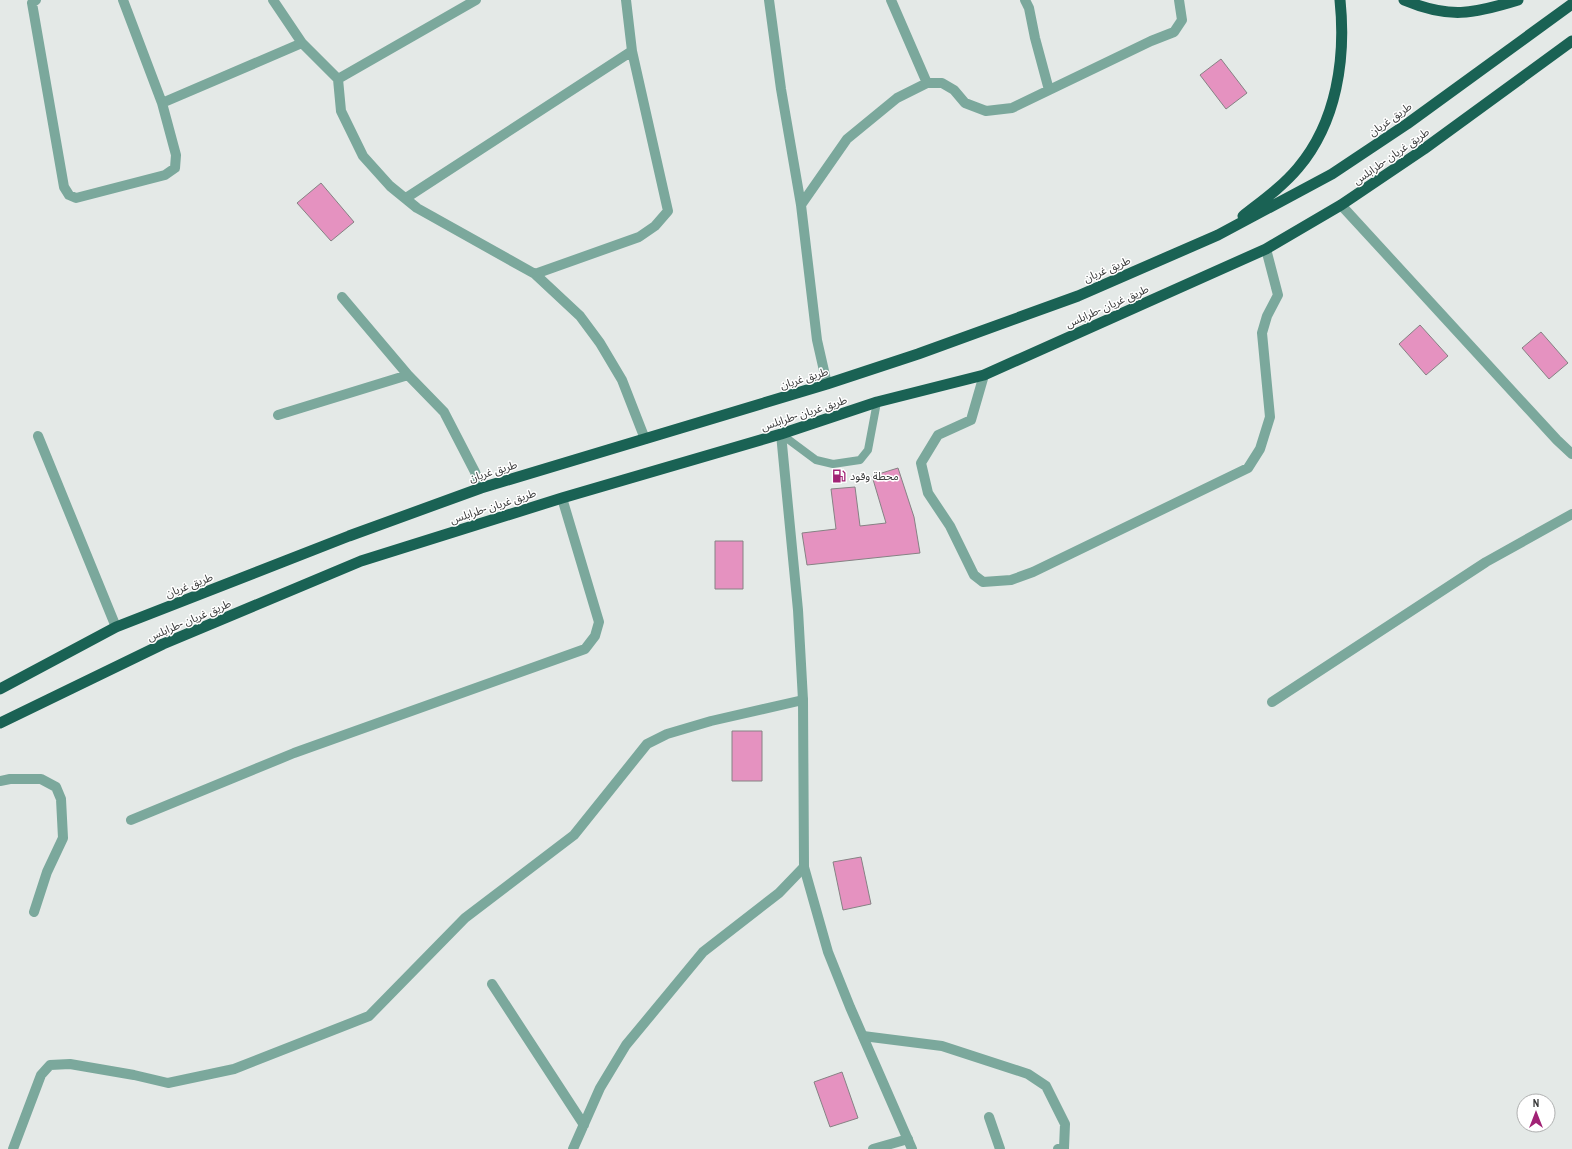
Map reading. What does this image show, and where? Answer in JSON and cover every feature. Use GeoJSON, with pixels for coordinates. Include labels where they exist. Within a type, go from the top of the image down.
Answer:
{"type":"FeatureCollection","features":[{"type":"Feature","properties":{"kind":"highway"},"geometry":{"type":"LineString","coordinates":[[1218,235],[1278,188],[1299,168],[1315,144],[1327,119],[1341,65],[1343,37],[1340,0]]}},
{"type":"Feature","properties":{"kind":"highway"},"geometry":{"type":"LineString","coordinates":[[1404,0],[1425,8],[1447,13],[1469,13],[1518,0]]}},
{"type":"Feature","properties":{"kind":"highway","name":"طريق غريان"},"geometry":{"type":"LineString","coordinates":[[0,689],[116,627],[349,536],[481,488],[827,384],[1078,296],[1218,235],[1332,174],[1407,124],[1572,4]]}},
{"type":"Feature","properties":{"kind":"highway","name":"طريق غريان -طرابلس"},"geometry":{"type":"LineString","coordinates":[[0,723],[163,644],[361,561],[562,498],[781,434],[877,402],[984,375],[1266,249],[1341,205],[1424,149],[1572,41]]}},
{"type":"Feature","properties":{"kind":"street"},"geometry":{"type":"LineString","coordinates":[[36,0],[32,3],[64,188],[69,195],[76,198],[165,175],[175,168],[176,155],[162,103],[123,0]]}},
{"type":"Feature","properties":{"kind":"street"},"geometry":{"type":"LineString","coordinates":[[273,0],[302,43],[338,79],[341,111],[363,156],[390,186],[417,208],[535,274],[580,316],[600,343],[622,380],[646,439]]}},
{"type":"Feature","properties":{"kind":"street"},"geometry":{"type":"LineString","coordinates":[[338,79],[476,0]]}},
{"type":"Feature","properties":{"kind":"street"},"geometry":{"type":"LineString","coordinates":[[535,274],[639,237],[655,226],[668,210],[632,51],[626,0]]}},
{"type":"Feature","properties":{"kind":"street"},"geometry":{"type":"LineString","coordinates":[[769,0],[781,89],[801,205],[817,340],[827,384]]}},
{"type":"Feature","properties":{"kind":"street"},"geometry":{"type":"LineString","coordinates":[[891,0],[927,83]]}},
{"type":"Feature","properties":{"kind":"street"},"geometry":{"type":"LineString","coordinates":[[1025,0],[1030,8],[1035,38],[1049,90]]}},
{"type":"Feature","properties":{"kind":"street"},"geometry":{"type":"LineString","coordinates":[[801,205],[848,139],[897,98],[927,83],[942,83],[954,90],[965,103],[986,110],[1012,108],[1151,41],[1174,32],[1182,20],[1179,0]]}},
{"type":"Feature","properties":{"kind":"street"},"geometry":{"type":"LineString","coordinates":[[162,103],[302,43]]}},
{"type":"Feature","properties":{"kind":"street"},"geometry":{"type":"LineString","coordinates":[[406,198],[632,51]]}},
{"type":"Feature","properties":{"kind":"street"},"geometry":{"type":"LineString","coordinates":[[1341,205],[1515,395],[1572,454]]}},
{"type":"Feature","properties":{"kind":"street"},"geometry":{"type":"LineString","coordinates":[[984,375],[971,420],[938,435],[921,463],[928,492],[950,526],[974,575],[983,582],[1011,580],[1033,572],[1248,468],[1260,449],[1270,417],[1262,332],[1267,316],[1278,294],[1266,249]]}},
{"type":"Feature","properties":{"kind":"street"},"geometry":{"type":"LineString","coordinates":[[342,297],[408,375],[444,412],[475,472],[481,488]]}},
{"type":"Feature","properties":{"kind":"street"},"geometry":{"type":"LineString","coordinates":[[278,415],[408,375]]}},
{"type":"Feature","properties":{"kind":"street"},"geometry":{"type":"LineString","coordinates":[[781,434],[798,610],[803,700],[804,867],[828,952],[912,1149]]}},
{"type":"Feature","properties":{"kind":"street"},"geometry":{"type":"LineString","coordinates":[[38,436],[116,627]]}},
{"type":"Feature","properties":{"kind":"street"},"geometry":{"type":"LineString","coordinates":[[131,820],[294,753],[585,649],[595,636],[599,622],[562,498]]}},
{"type":"Feature","properties":{"kind":"street"},"geometry":{"type":"LineString","coordinates":[[1272,702],[1486,562],[1572,514]]}},
{"type":"Feature","properties":{"kind":"street"},"geometry":{"type":"LineString","coordinates":[[12,1149],[41,1075],[50,1065],[70,1064],[134,1075],[168,1083],[234,1069],[369,1016],[465,918],[574,835],[647,744],[667,734],[711,721],[803,700]]}},
{"type":"Feature","properties":{"kind":"street"},"geometry":{"type":"LineString","coordinates":[[0,781],[10,779],[41,779],[56,787],[61,799],[63,838],[47,872],[34,912]]}},
{"type":"Feature","properties":{"kind":"street"},"geometry":{"type":"LineString","coordinates":[[573,1149],[600,1088],[626,1045],[703,952],[779,893],[804,867]]}},
{"type":"Feature","properties":{"kind":"street"},"geometry":{"type":"LineString","coordinates":[[492,984],[584,1125]]}},
{"type":"Feature","properties":{"kind":"street"},"geometry":{"type":"LineString","coordinates":[[863,1036],[942,1046],[1028,1074],[1046,1086],[1065,1124],[1064,1148],[1058,1149]]}},
{"type":"Feature","properties":{"kind":"street"},"geometry":{"type":"LineString","coordinates":[[989,1117],[1000,1149]]}},
{"type":"Feature","properties":{"kind":"street"},"geometry":{"type":"LineString","coordinates":[[873,1149],[908,1139]]}},
{"type":"Feature","properties":{"kind":"lane"},"geometry":{"type":"LineString","coordinates":[[781,434],[816,460],[834,464],[860,460],[868,450],[877,402]]}},
{"type":"Feature","properties":{"kind":"building"},"geometry":{"type":"Polygon","coordinates":[[[1221,59],[1247,93],[1226,109],[1200,75],[1221,59]]]}},
{"type":"Feature","properties":{"kind":"building"},"geometry":{"type":"Polygon","coordinates":[[[321,183],[354,222],[331,241],[297,203],[321,183]]]}},
{"type":"Feature","properties":{"kind":"building"},"geometry":{"type":"Polygon","coordinates":[[[1420,325],[1448,356],[1426,375],[1399,344],[1420,325]]]}},
{"type":"Feature","properties":{"kind":"building"},"geometry":{"type":"Polygon","coordinates":[[[1541,332],[1568,363],[1549,379],[1522,348],[1541,332]]]}},
{"type":"Feature","properties":{"kind":"building"},"geometry":{"type":"Polygon","coordinates":[[[898,468],[914,517],[920,553],[807,565],[802,533],[836,529],[831,489],[855,487],[860,526],[886,523],[872,476],[898,468]]]}},
{"type":"Feature","properties":{"kind":"building"},"geometry":{"type":"Polygon","coordinates":[[[715,541],[743,541],[743,589],[715,589],[715,541]]]}},
{"type":"Feature","properties":{"kind":"building"},"geometry":{"type":"Polygon","coordinates":[[[732,731],[762,731],[762,781],[732,781],[732,731]]]}},
{"type":"Feature","properties":{"kind":"building"},"geometry":{"type":"Polygon","coordinates":[[[861,857],[871,904],[843,910],[833,862],[861,857]]]}},
{"type":"Feature","properties":{"kind":"building"},"geometry":{"type":"Polygon","coordinates":[[[842,1072],[858,1118],[830,1127],[814,1082],[842,1072]]]}},
{"type":"Feature","properties":{"kind":"place","name":"محطة وقود"},"geometry":{"type":"Point","coordinates":[839,476]}}]}
